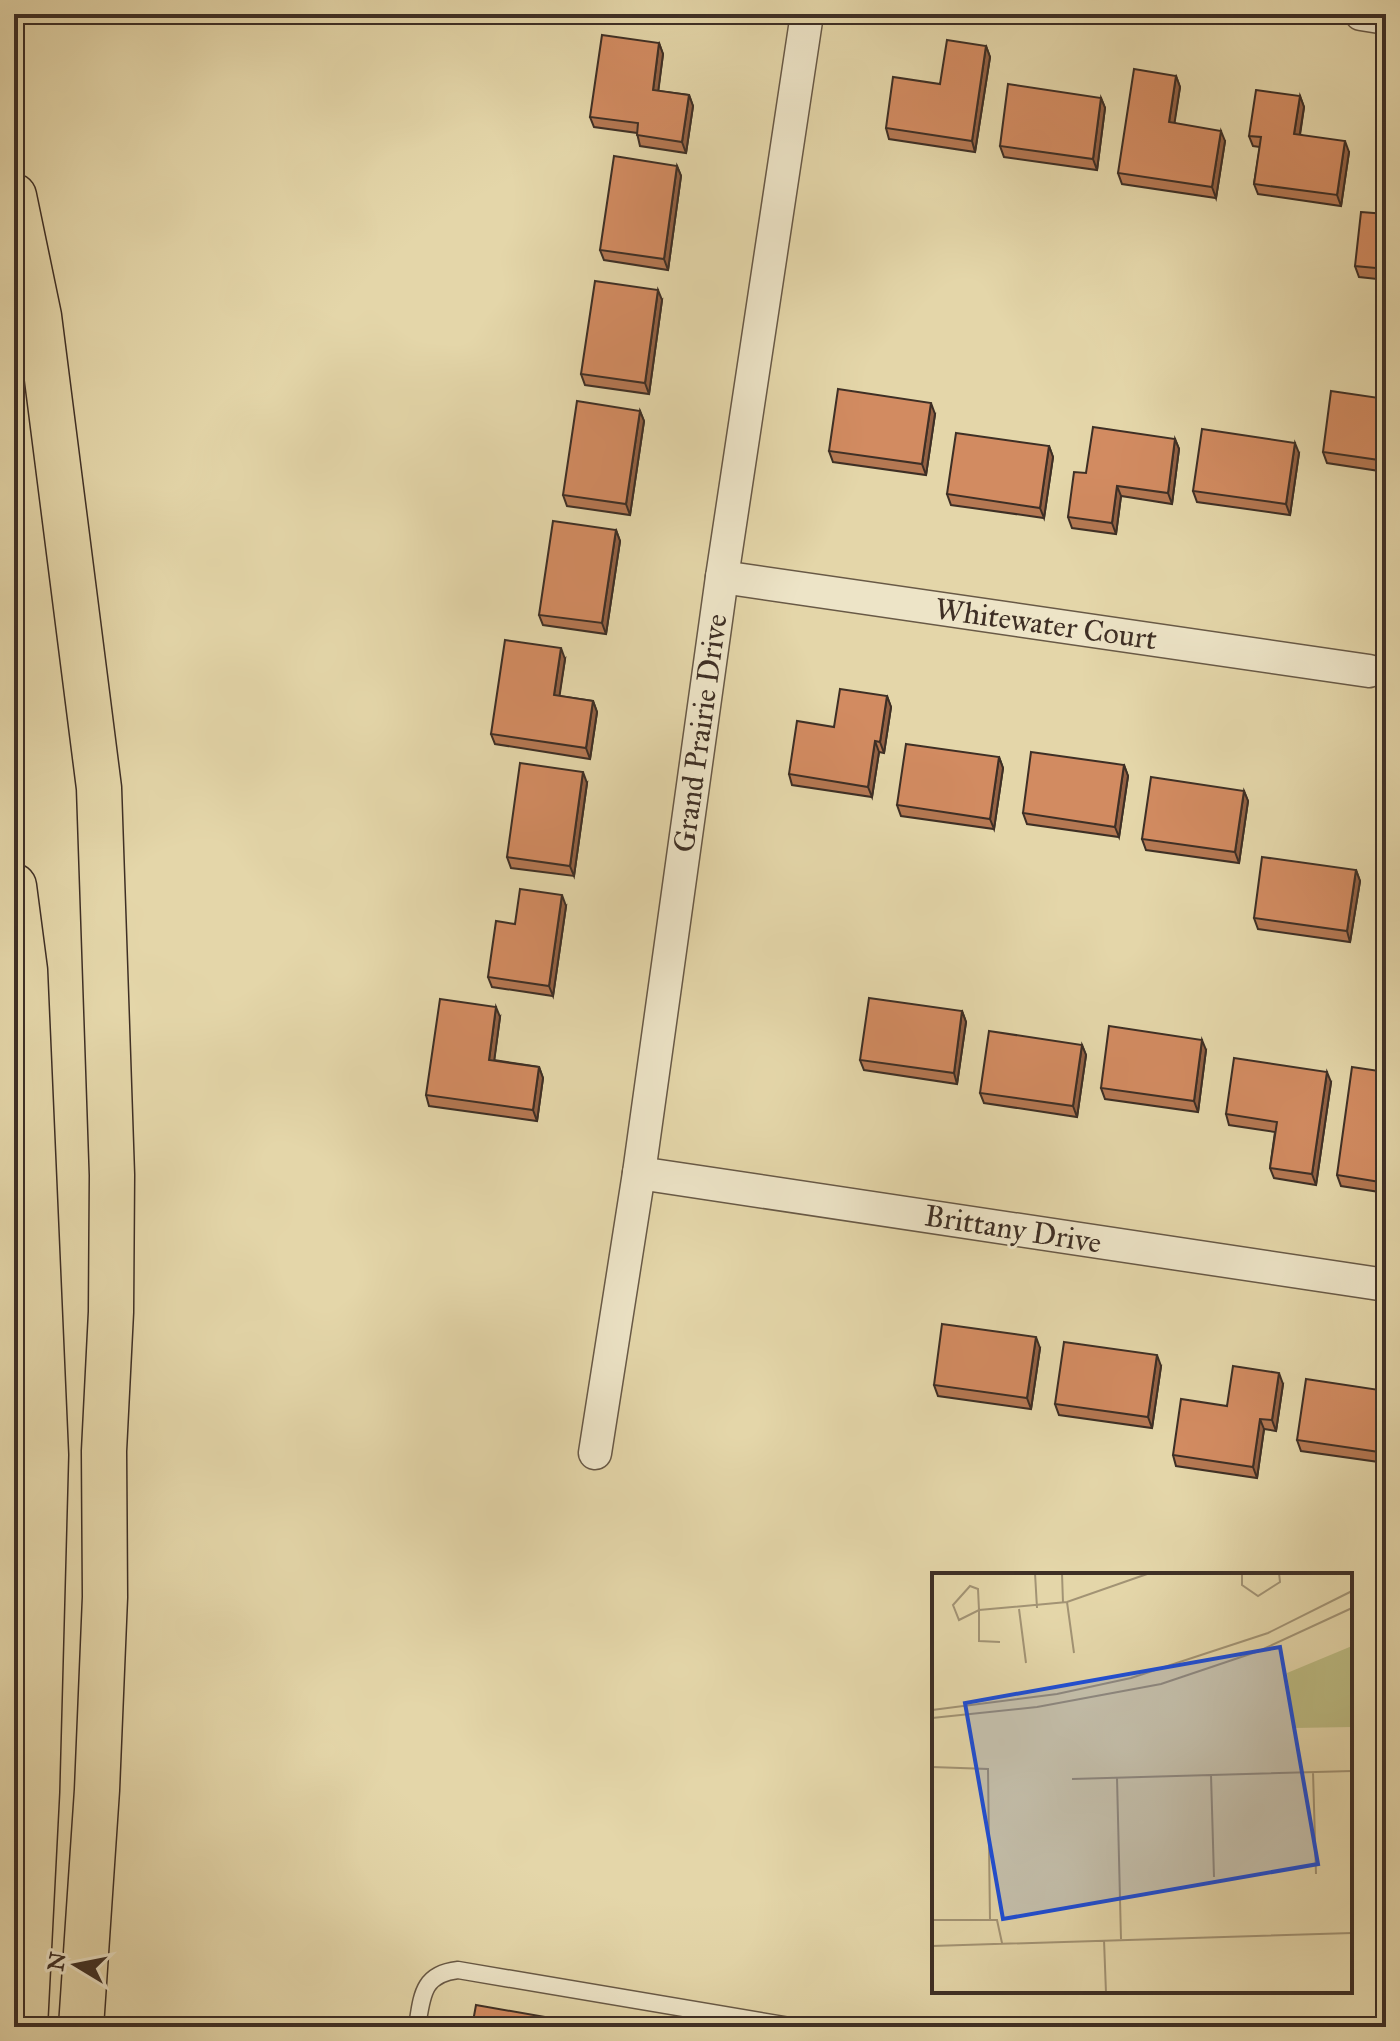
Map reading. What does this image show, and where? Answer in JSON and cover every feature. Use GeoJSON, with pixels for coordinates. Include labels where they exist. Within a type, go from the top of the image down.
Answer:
{"type":"FeatureCollection","features":[{"type":"Feature","properties":{"kind":"highway"},"geometry":{"type":"LineString","coordinates":[[14,196],[39,316],[99,788],[112,1175],[111,1312],[104,1451],[105,1597],[97,1790],[81,2027]]}},
{"type":"Feature","properties":{"kind":"highway"},"geometry":{"type":"LineString","coordinates":[[14,886],[25,970],[46,1455],[37,1792],[25,2027]]}},
{"type":"Feature","properties":{"kind":"street","name":"Grand Prairie Drive"},"geometry":{"type":"LineString","coordinates":[[595,1453],[639,1173],[722,577],[807,14]]}},
{"type":"Feature","properties":{"kind":"street"},"geometry":{"type":"LineString","coordinates":[[1361,14],[1386,18]]}},
{"type":"Feature","properties":{"kind":"street","name":"Whitewater Court"},"geometry":{"type":"LineString","coordinates":[[722,577],[1369,671]]}},
{"type":"Feature","properties":{"kind":"street","name":"Brittany Drive"},"geometry":{"type":"LineString","coordinates":[[639,1173],[1386,1285]]}},
{"type":"Feature","properties":{"kind":"lane"},"geometry":{"type":"LineString","coordinates":[[417,2027],[422,1998],[429,1981],[442,1972],[458,1970],[796,2027]]}},
{"type":"Feature","properties":{"kind":"building"},"geometry":{"type":"Polygon","coordinates":[[[602,35],[659,43],[653,90],[689,95],[682,142],[637,135],[638,123],[590,117],[602,35]]]}},
{"type":"Feature","properties":{"kind":"building"},"geometry":{"type":"Polygon","coordinates":[[[947,40],[986,46],[972,141],[886,128],[893,77],[940,84],[947,40]]]}},
{"type":"Feature","properties":{"kind":"building"},"geometry":{"type":"Polygon","coordinates":[[[1134,69],[1176,76],[1169,122],[1221,131],[1212,187],[1118,173],[1134,69]]]}},
{"type":"Feature","properties":{"kind":"building"},"geometry":{"type":"Polygon","coordinates":[[[1008,84],[1101,98],[1093,159],[1000,146],[1008,84]]]}},
{"type":"Feature","properties":{"kind":"building"},"geometry":{"type":"Polygon","coordinates":[[[1256,90],[1300,96],[1294,134],[1345,141],[1337,195],[1254,184],[1261,137],[1249,136],[1256,90]]]}},
{"type":"Feature","properties":{"kind":"building"},"geometry":{"type":"Polygon","coordinates":[[[614,156],[677,166],[664,259],[600,250],[614,156]]]}},
{"type":"Feature","properties":{"kind":"building"},"geometry":{"type":"Polygon","coordinates":[[[1361,212],[1386,214],[1386,269],[1355,266],[1361,212]]]}},
{"type":"Feature","properties":{"kind":"building"},"geometry":{"type":"Polygon","coordinates":[[[595,281],[658,290],[645,383],[581,374],[595,281]]]}},
{"type":"Feature","properties":{"kind":"building"},"geometry":{"type":"Polygon","coordinates":[[[838,389],[931,403],[922,464],[829,451],[838,389]]]}},
{"type":"Feature","properties":{"kind":"building"},"geometry":{"type":"Polygon","coordinates":[[[1331,391],[1386,399],[1386,461],[1323,452],[1331,391]]]}},
{"type":"Feature","properties":{"kind":"building"},"geometry":{"type":"Polygon","coordinates":[[[577,401],[640,411],[626,504],[563,495],[577,401]]]}},
{"type":"Feature","properties":{"kind":"building"},"geometry":{"type":"Polygon","coordinates":[[[1093,427],[1175,439],[1168,493],[1117,486],[1112,523],[1068,517],[1074,472],[1086,473],[1093,427]]]}},
{"type":"Feature","properties":{"kind":"building"},"geometry":{"type":"Polygon","coordinates":[[[1202,429],[1295,443],[1286,504],[1193,491],[1202,429]]]}},
{"type":"Feature","properties":{"kind":"building"},"geometry":{"type":"Polygon","coordinates":[[[956,433],[1049,446],[1040,508],[947,494],[956,433]]]}},
{"type":"Feature","properties":{"kind":"building"},"geometry":{"type":"Polygon","coordinates":[[[553,521],[616,530],[602,623],[539,615],[553,521]]]}},
{"type":"Feature","properties":{"kind":"building"},"geometry":{"type":"Polygon","coordinates":[[[505,640],[561,648],[554,695],[593,701],[586,748],[491,734],[505,640]]]}},
{"type":"Feature","properties":{"kind":"building"},"geometry":{"type":"Polygon","coordinates":[[[840,689],[887,696],[880,742],[875,741],[868,787],[789,774],[797,721],[834,727],[840,689]]]}},
{"type":"Feature","properties":{"kind":"building"},"geometry":{"type":"Polygon","coordinates":[[[906,744],[999,757],[990,819],[897,805],[906,744]]]}},
{"type":"Feature","properties":{"kind":"building"},"geometry":{"type":"Polygon","coordinates":[[[1031,752],[1124,765],[1115,827],[1023,813],[1031,752]]]}},
{"type":"Feature","properties":{"kind":"building"},"geometry":{"type":"Polygon","coordinates":[[[520,763],[583,772],[570,866],[507,857],[520,763]]]}},
{"type":"Feature","properties":{"kind":"building"},"geometry":{"type":"Polygon","coordinates":[[[1151,777],[1244,791],[1235,852],[1142,839],[1151,777]]]}},
{"type":"Feature","properties":{"kind":"building"},"geometry":{"type":"Polygon","coordinates":[[[1262,857],[1356,870],[1347,931],[1254,918],[1262,857]]]}},
{"type":"Feature","properties":{"kind":"building"},"geometry":{"type":"Polygon","coordinates":[[[520,889],[562,895],[549,986],[488,977],[496,921],[515,924],[520,889]]]}},
{"type":"Feature","properties":{"kind":"building"},"geometry":{"type":"Polygon","coordinates":[[[869,998],[962,1011],[954,1073],[860,1060],[869,998]]]}},
{"type":"Feature","properties":{"kind":"building"},"geometry":{"type":"Polygon","coordinates":[[[440,999],[496,1007],[489,1060],[539,1067],[533,1110],[426,1095],[440,999]]]}},
{"type":"Feature","properties":{"kind":"building"},"geometry":{"type":"Polygon","coordinates":[[[1109,1026],[1202,1040],[1194,1101],[1101,1088],[1109,1026]]]}},
{"type":"Feature","properties":{"kind":"building"},"geometry":{"type":"Polygon","coordinates":[[[989,1031],[1082,1045],[1073,1106],[980,1093],[989,1031]]]}},
{"type":"Feature","properties":{"kind":"building"},"geometry":{"type":"Polygon","coordinates":[[[1234,1058],[1327,1072],[1312,1174],[1270,1168],[1277,1122],[1226,1114],[1234,1058]]]}},
{"type":"Feature","properties":{"kind":"building"},"geometry":{"type":"Polygon","coordinates":[[[1352,1067],[1386,1072],[1386,1183],[1337,1175],[1352,1067]]]}},
{"type":"Feature","properties":{"kind":"building"},"geometry":{"type":"Polygon","coordinates":[[[942,1324],[1036,1337],[1027,1398],[934,1385],[942,1324]]]}},
{"type":"Feature","properties":{"kind":"building"},"geometry":{"type":"Polygon","coordinates":[[[1064,1342],[1157,1355],[1148,1417],[1055,1404],[1064,1342]]]}},
{"type":"Feature","properties":{"kind":"building"},"geometry":{"type":"Polygon","coordinates":[[[1233,1366],[1279,1373],[1272,1420],[1260,1419],[1253,1467],[1173,1455],[1181,1399],[1227,1406],[1233,1366]]]}},
{"type":"Feature","properties":{"kind":"building"},"geometry":{"type":"Polygon","coordinates":[[[1306,1379],[1386,1391],[1386,1453],[1297,1440],[1306,1379]]]}},
{"type":"Feature","properties":{"kind":"building"},"geometry":{"type":"Polygon","coordinates":[[[476,2005],[602,2027],[472,2027],[476,2005]]]}}]}
